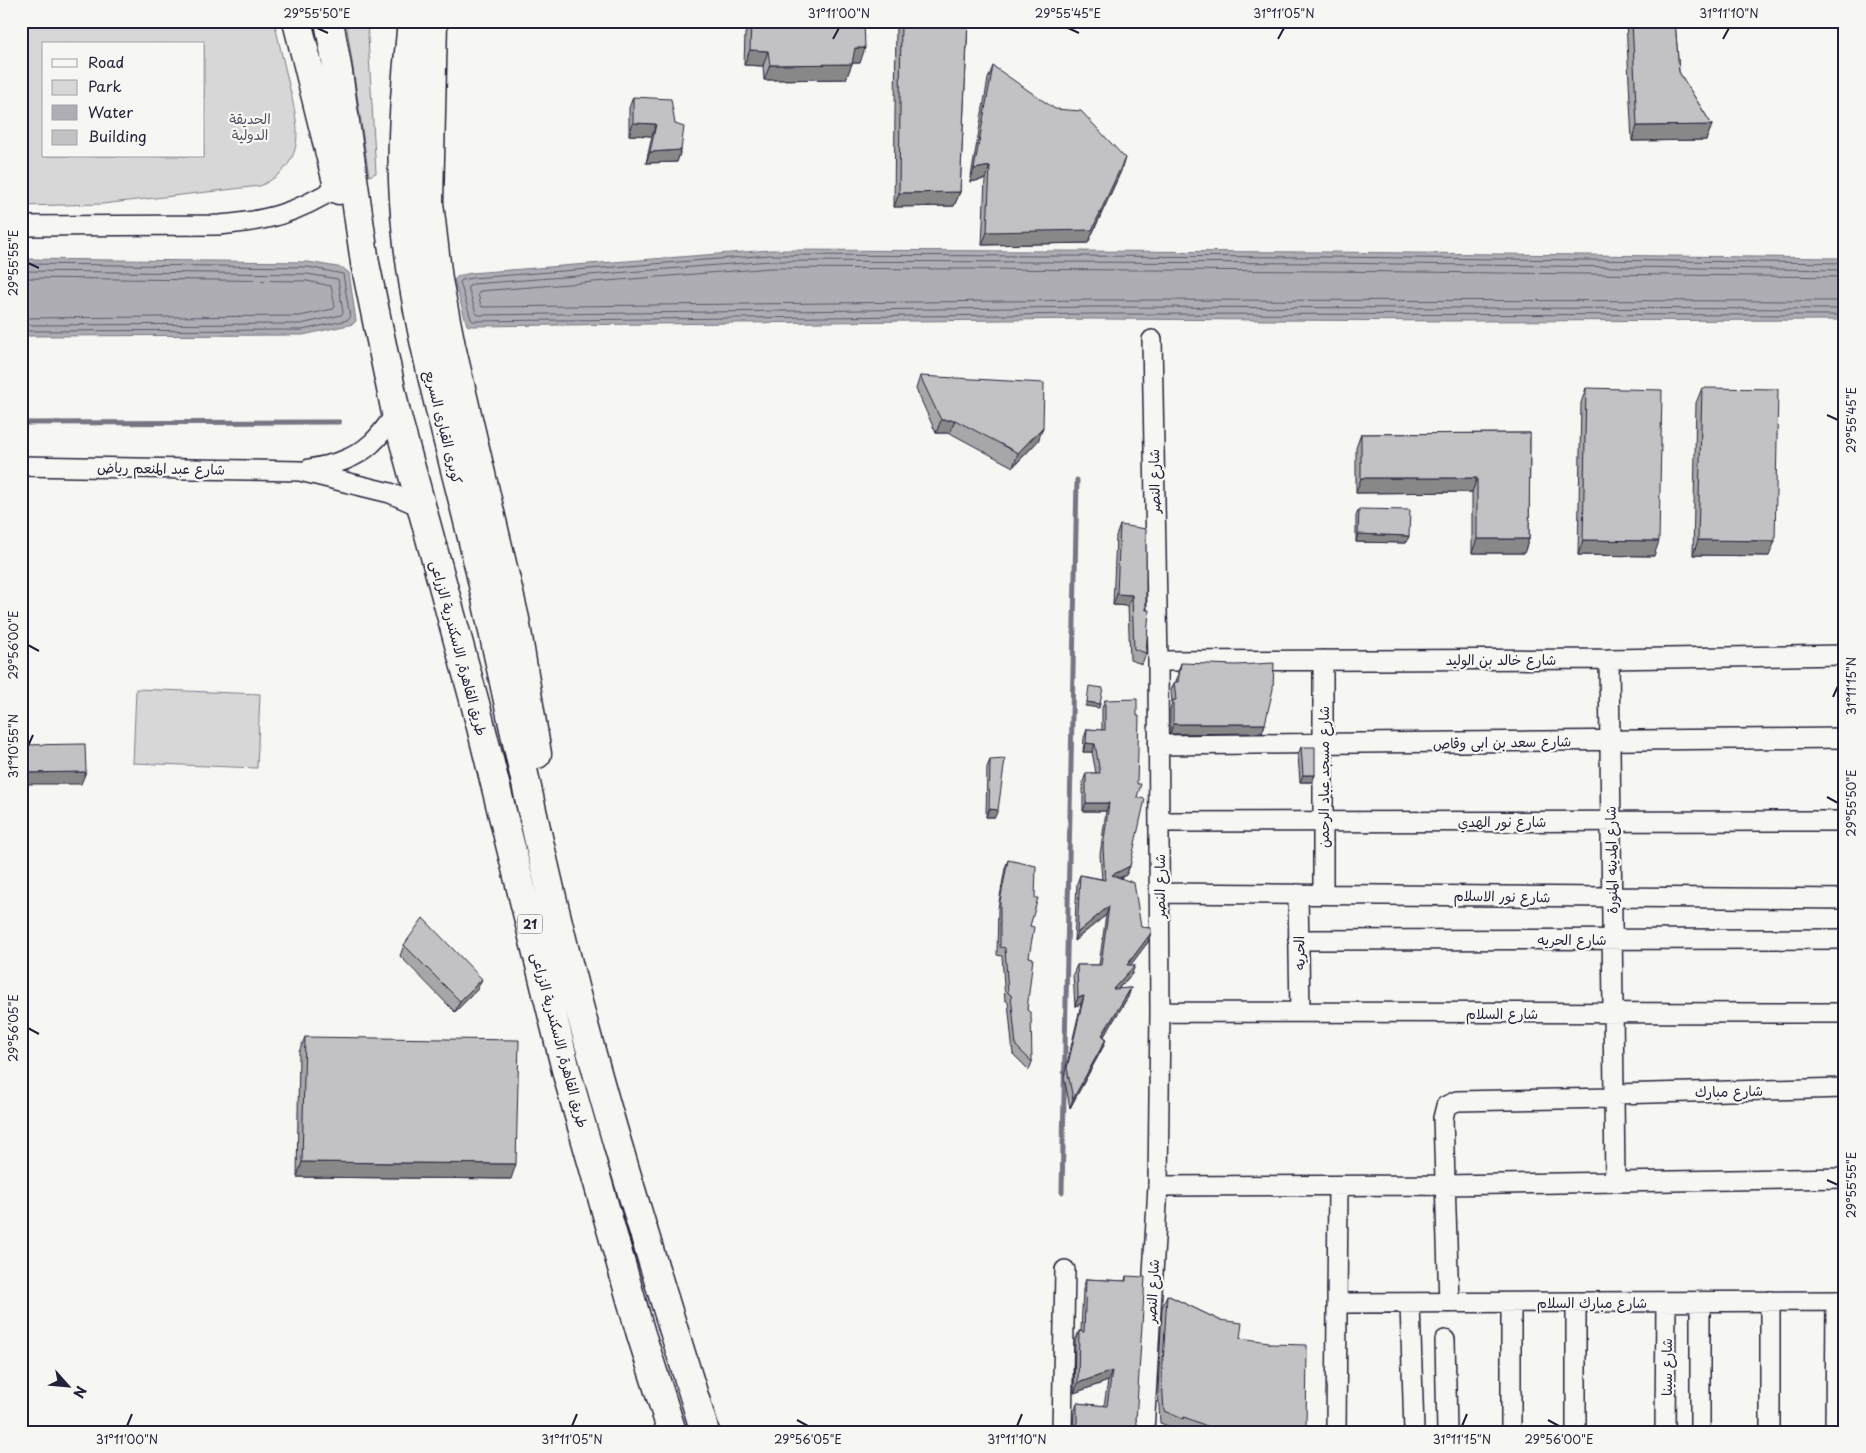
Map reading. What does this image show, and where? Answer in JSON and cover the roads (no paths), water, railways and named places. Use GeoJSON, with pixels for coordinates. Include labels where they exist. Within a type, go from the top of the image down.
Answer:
{"type":"FeatureCollection","features":[{"type":"Feature","properties":{"kind":"highway"},"geometry":{"type":"LineString","coordinates":[[297,21],[338,187],[365,263]]}},
{"type":"Feature","properties":{"kind":"highway"},"geometry":{"type":"LineString","coordinates":[[328,21],[338,72],[365,263],[396,413]]}},
{"type":"Feature","properties":{"kind":"highway","name":"كوبرى القبارى السريع"},"geometry":{"type":"LineString","coordinates":[[412,21],[404,108],[402,180],[407,240],[429,369],[484,589],[534,827]]}},
{"type":"Feature","properties":{"kind":"highway"},"geometry":{"type":"LineString","coordinates":[[432,21],[429,203],[438,280],[451,346],[515,619],[538,762],[538,794],[534,827]]}},
{"type":"Feature","properties":{"kind":"highway","name":"طريق القاهرة, الاسكندرية الزراعى"},"geometry":{"type":"LineString","coordinates":[[396,413],[476,707],[568,1074],[640,1331],[672,1432]]}},
{"type":"Feature","properties":{"kind":"highway","name":"طريق القاهرة, الاسكندرية الزراعى"},"geometry":{"type":"LineString","coordinates":[[534,827],[597,1075],[705,1432]]}},
{"type":"Feature","properties":{"kind":"street"},"geometry":{"type":"LineString","coordinates":[[21,226],[219,225],[249,223],[292,212],[338,187]]}},
{"type":"Feature","properties":{"kind":"street","name":"شارع النصر"},"geometry":{"type":"LineString","coordinates":[[1148,1430],[1158,1186],[1160,1012],[1158,661],[1152,340]]}},
{"type":"Feature","properties":{"kind":"street","name":"شارع عبد المنعم رياض"},"geometry":{"type":"LineString","coordinates":[[21,466],[300,471],[337,464],[353,457],[373,443],[396,413]]}},
{"type":"Feature","properties":{"kind":"street","name":"شارع عبد المنعم رياض"},"geometry":{"type":"LineString","coordinates":[[300,471],[390,492],[422,507]]}},
{"type":"Feature","properties":{"kind":"street","name":"شارع خالد بن الوليد"},"geometry":{"type":"LineString","coordinates":[[1158,661],[1608,659],[1845,655]]}},
{"type":"Feature","properties":{"kind":"street","name":"شارع المدينه المنورة"},"geometry":{"type":"LineString","coordinates":[[1608,659],[1615,1182]]}},
{"type":"Feature","properties":{"kind":"street","name":"شارع مسجد عباد الرحمن"},"geometry":{"type":"LineString","coordinates":[[1323,660],[1323,894]]}},
{"type":"Feature","properties":{"kind":"street","name":"شارع سعد بن ابى وقاص"},"geometry":{"type":"LineString","coordinates":[[1158,745],[1845,738]]}},
{"type":"Feature","properties":{"kind":"street","name":"شارع نور الهدي"},"geometry":{"type":"LineString","coordinates":[[1159,822],[1845,821]]}},
{"type":"Feature","properties":{"kind":"street","name":"شارع نور الاسلام"},"geometry":{"type":"LineString","coordinates":[[1159,893],[1845,899]]}},
{"type":"Feature","properties":{"kind":"street","name":"الحريه"},"geometry":{"type":"LineString","coordinates":[[1298,894],[1300,1012]]}},
{"type":"Feature","properties":{"kind":"street","name":"شارع الحريه"},"geometry":{"type":"LineString","coordinates":[[1298,940],[1845,939]]}},
{"type":"Feature","properties":{"kind":"street","name":"شارع السلام"},"geometry":{"type":"LineString","coordinates":[[1160,1012],[1845,1013]]}},
{"type":"Feature","properties":{"kind":"street","name":"شارع مبارك"},"geometry":{"type":"LineString","coordinates":[[1445,1185],[1443,1118],[1446,1106],[1457,1101],[1845,1088]]}},
{"type":"Feature","properties":{"kind":"street"},"geometry":{"type":"LineString","coordinates":[[1158,1186],[1445,1185],[1845,1178]]}},
{"type":"Feature","properties":{"kind":"street"},"geometry":{"type":"LineString","coordinates":[[1445,1185],[1448,1303]]}},
{"type":"Feature","properties":{"kind":"street"},"geometry":{"type":"LineString","coordinates":[[1336,1432],[1338,1186]]}},
{"type":"Feature","properties":{"kind":"street"},"geometry":{"type":"LineString","coordinates":[[1062,1432],[1065,1270]]}},
{"type":"Feature","properties":{"kind":"street"},"geometry":{"type":"LineString","coordinates":[[1770,1301],[1770,1432]]}},
{"type":"Feature","properties":{"kind":"street"},"geometry":{"type":"LineString","coordinates":[[1835,1432],[1840,1301]]}},
{"type":"Feature","properties":{"kind":"street","name":"شارع مبارك السلام"},"geometry":{"type":"LineString","coordinates":[[1338,1304],[1840,1301]]}},
{"type":"Feature","properties":{"kind":"street"},"geometry":{"type":"LineString","coordinates":[[1510,1302],[1511,1432]]}},
{"type":"Feature","properties":{"kind":"street"},"geometry":{"type":"LineString","coordinates":[[1576,1302],[1576,1432]]}},
{"type":"Feature","properties":{"kind":"street","name":"شارع سينا"},"geometry":{"type":"LineString","coordinates":[[1665,1432],[1666,1302]]}},
{"type":"Feature","properties":{"kind":"street"},"geometry":{"type":"LineString","coordinates":[[1700,1302],[1700,1432]]}},
{"type":"Feature","properties":{"kind":"street"},"geometry":{"type":"LineString","coordinates":[[1410,1303],[1414,1432]]}},
{"type":"Feature","properties":{"kind":"street"},"geometry":{"type":"LineString","coordinates":[[1445,1340],[1447,1432]]}},
{"type":"Feature","properties":{"kind":"water"},"geometry":{"type":"Polygon","coordinates":[[[770,250],[1326,252],[1840,258],[1845,259],[1845,320],[1452,321],[1093,319],[470,326],[467,325],[454,280],[458,276],[471,273],[770,250]]]}},
{"type":"Feature","properties":{"kind":"water"},"geometry":{"type":"Polygon","coordinates":[[[21,259],[308,262],[343,268],[349,273],[356,321],[353,324],[303,335],[21,336],[21,259]]]}},
{"type":"Feature","properties":{"kind":"waterway"},"geometry":{"type":"LineString","coordinates":[[21,423],[339,422]]}},
{"type":"Feature","properties":{"kind":"waterway"},"geometry":{"type":"LineString","coordinates":[[1062,1192],[1077,480]]}},
{"type":"Feature","properties":{"kind":"park label","name":"الحديقة الدولية"},"geometry":{"type":"Point","coordinates":[250,126]}}]}
